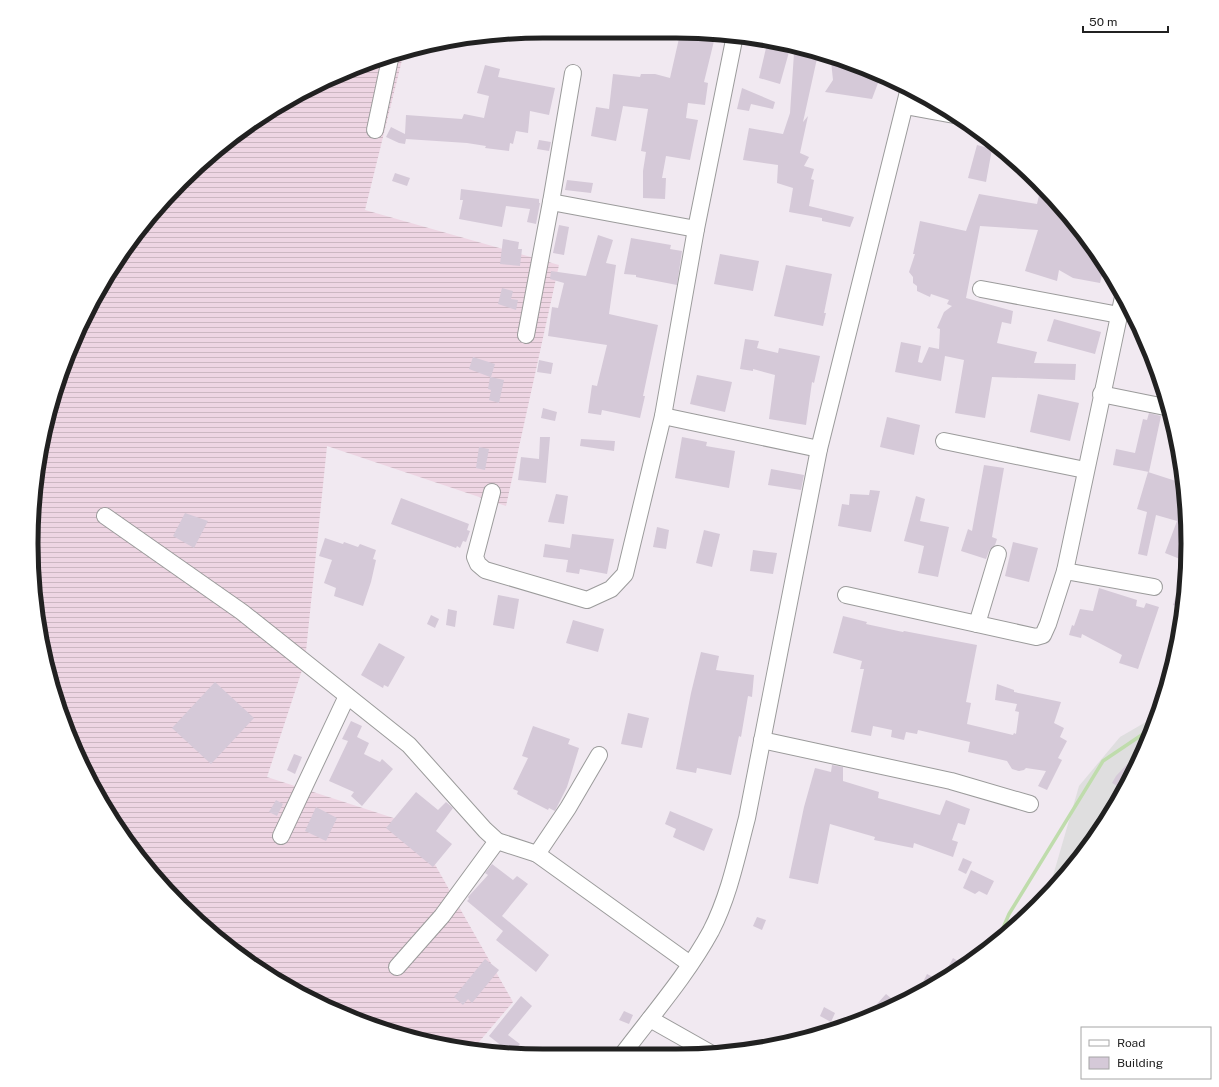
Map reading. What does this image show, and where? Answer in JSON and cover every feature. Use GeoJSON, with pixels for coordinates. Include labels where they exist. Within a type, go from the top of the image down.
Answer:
{"type":"FeatureCollection","features":[{"type":"Feature","properties":{"kind":"street"},"geometry":{"type":"LineString","coordinates":[[492,492],[475,557],[478,564],[485,570],[587,600],[611,589],[625,574],[663,416],[696,229],[733,41]]}},
{"type":"Feature","properties":{"kind":"street"},"geometry":{"type":"LineString","coordinates":[[375,130],[389,62]]}},
{"type":"Feature","properties":{"kind":"street"},"geometry":{"type":"LineString","coordinates":[[526,335],[552,202],[574,73]]}},
{"type":"Feature","properties":{"kind":"street"},"geometry":{"type":"LineString","coordinates":[[627,1049],[690,964],[711,931],[723,902],[747,818],[819,449],[908,95]]}},
{"type":"Feature","properties":{"kind":"street"},"geometry":{"type":"LineString","coordinates":[[905,106],[938,112]]}},
{"type":"Feature","properties":{"kind":"street"},"geometry":{"type":"LineString","coordinates":[[552,202],[696,229]]}},
{"type":"Feature","properties":{"kind":"street"},"geometry":{"type":"LineString","coordinates":[[981,289],[1119,315]]}},
{"type":"Feature","properties":{"kind":"street"},"geometry":{"type":"LineString","coordinates":[[846,595],[1036,637],[1043,635],[1065,571],[1085,470],[1121,306]]}},
{"type":"Feature","properties":{"kind":"street"},"geometry":{"type":"LineString","coordinates":[[1102,394],[1162,406]]}},
{"type":"Feature","properties":{"kind":"street"},"geometry":{"type":"LineString","coordinates":[[663,416],[819,449]]}},
{"type":"Feature","properties":{"kind":"street"},"geometry":{"type":"LineString","coordinates":[[944,441],[1085,470]]}},
{"type":"Feature","properties":{"kind":"street"},"geometry":{"type":"LineString","coordinates":[[105,516],[242,612],[409,745],[485,830],[498,841],[537,854],[690,964]]}},
{"type":"Feature","properties":{"kind":"street"},"geometry":{"type":"LineString","coordinates":[[977,624],[998,554]]}},
{"type":"Feature","properties":{"kind":"street"},"geometry":{"type":"LineString","coordinates":[[1065,571],[1154,587]]}},
{"type":"Feature","properties":{"kind":"street"},"geometry":{"type":"LineString","coordinates":[[281,836],[347,696]]}},
{"type":"Feature","properties":{"kind":"street"},"geometry":{"type":"LineString","coordinates":[[762,740],[951,781],[1030,804]]}},
{"type":"Feature","properties":{"kind":"street"},"geometry":{"type":"LineString","coordinates":[[537,854],[568,808],[599,755]]}},
{"type":"Feature","properties":{"kind":"street"},"geometry":{"type":"LineString","coordinates":[[397,967],[442,916],[498,841]]}},
{"type":"Feature","properties":{"kind":"street"},"geometry":{"type":"LineString","coordinates":[[650,1019],[702,1048]]}},
{"type":"Feature","properties":{"kind":"shaded area"},"geometry":{"type":"Polygon","coordinates":[[[400,59],[402,60],[365,210],[559,265],[506,506],[327,446],[305,661],[267,777],[412,824],[513,1002],[477,1045],[413,1032],[350,1011],[320,997],[263,964],[210,924],[163,877],[142,851],[123,824],[90,767],[76,737],[55,674],[42,609],[38,544],[39,510],[42,478],[55,413],[76,350],[90,320],[123,263],[163,210],[210,163],[236,142],[263,123],[320,90],[350,76],[400,59]]]}},
{"type":"Feature","properties":{"kind":"shaded area"},"geometry":{"type":"Polygon","coordinates":[[[1149,720],[1129,767],[1113,796],[1077,851],[1051,882],[1079,786],[1120,737],[1149,720]]]}},
{"type":"Feature","properties":{"kind":"building"},"geometry":{"type":"Polygon","coordinates":[[[679,38],[703,39],[714,41],[704,82],[708,83],[705,105],[688,103],[686,118],[698,120],[690,160],[666,156],[662,178],[666,178],[665,199],[643,198],[643,171],[646,152],[641,151],[648,109],[623,106],[616,141],[591,136],[596,107],[609,109],[613,74],[640,77],[641,74],[655,74],[670,78],[679,38]]]}},
{"type":"Feature","properties":{"kind":"building"},"geometry":{"type":"Polygon","coordinates":[[[766,48],[789,52],[780,84],[759,78],[766,48]]]}},
{"type":"Feature","properties":{"kind":"building"},"geometry":{"type":"Polygon","coordinates":[[[794,53],[817,58],[803,122],[808,116],[800,153],[809,157],[804,166],[814,169],[811,179],[814,180],[809,206],[854,217],[850,227],[822,221],[822,218],[789,212],[793,188],[777,183],[778,165],[743,160],[749,128],[783,134],[790,113],[794,53]]]}},
{"type":"Feature","properties":{"kind":"building"},"geometry":{"type":"Polygon","coordinates":[[[831,63],[879,81],[872,99],[825,92],[833,80],[831,63]]]}},
{"type":"Feature","properties":{"kind":"building"},"geometry":{"type":"Polygon","coordinates":[[[485,65],[500,69],[498,77],[555,88],[549,115],[530,111],[528,133],[516,131],[513,144],[510,143],[509,151],[485,148],[486,146],[467,143],[406,139],[405,144],[386,137],[391,127],[405,134],[406,115],[462,119],[464,114],[484,118],[489,96],[477,93],[485,65]]]}},
{"type":"Feature","properties":{"kind":"building"},"geometry":{"type":"Polygon","coordinates":[[[742,88],[775,102],[773,109],[751,104],[749,111],[737,109],[742,88]]]}},
{"type":"Feature","properties":{"kind":"building"},"geometry":{"type":"Polygon","coordinates":[[[539,140],[551,142],[549,151],[537,149],[539,140]]]}},
{"type":"Feature","properties":{"kind":"building"},"geometry":{"type":"Polygon","coordinates":[[[977,145],[992,149],[986,182],[968,178],[977,145]]]}},
{"type":"Feature","properties":{"kind":"building"},"geometry":{"type":"Polygon","coordinates":[[[395,173],[410,178],[407,186],[392,181],[395,173]]]}},
{"type":"Feature","properties":{"kind":"building"},"geometry":{"type":"Polygon","coordinates":[[[567,180],[593,183],[591,193],[565,190],[567,180]]]}},
{"type":"Feature","properties":{"kind":"building"},"geometry":{"type":"Polygon","coordinates":[[[461,189],[539,199],[540,203],[536,224],[527,222],[530,209],[506,206],[502,227],[459,219],[463,200],[460,200],[461,189]]]}},
{"type":"Feature","properties":{"kind":"building"},"geometry":{"type":"Polygon","coordinates":[[[1040,193],[1068,224],[1067,228],[1071,228],[1077,236],[1096,263],[1102,274],[1100,283],[1073,278],[1059,270],[1057,281],[1025,271],[1038,230],[980,226],[966,298],[1013,311],[1011,324],[1002,322],[997,343],[1037,352],[1034,363],[1076,364],[1075,380],[992,377],[985,418],[955,413],[964,360],[945,356],[941,381],[895,372],[901,342],[921,346],[918,362],[922,363],[929,347],[939,349],[940,329],[937,328],[944,312],[952,306],[947,304],[949,300],[931,294],[930,297],[917,291],[917,286],[913,283],[913,277],[909,272],[915,254],[913,254],[920,221],[966,231],[979,194],[1037,204],[1040,193]]]}},
{"type":"Feature","properties":{"kind":"building"},"geometry":{"type":"Polygon","coordinates":[[[559,225],[569,227],[564,255],[553,253],[559,225]]]}},
{"type":"Feature","properties":{"kind":"building"},"geometry":{"type":"Polygon","coordinates":[[[598,235],[613,240],[606,263],[616,265],[609,314],[658,325],[643,396],[645,396],[640,418],[602,410],[601,415],[588,413],[592,385],[597,386],[607,345],[548,336],[552,307],[558,308],[564,283],[550,279],[551,271],[586,276],[598,235]]]}},
{"type":"Feature","properties":{"kind":"building"},"geometry":{"type":"Polygon","coordinates":[[[631,238],[671,245],[670,249],[682,251],[677,285],[636,277],[636,275],[624,274],[631,238]]]}},
{"type":"Feature","properties":{"kind":"building"},"geometry":{"type":"Polygon","coordinates":[[[503,239],[519,242],[518,249],[522,249],[520,266],[500,264],[503,239]]]}},
{"type":"Feature","properties":{"kind":"building"},"geometry":{"type":"Polygon","coordinates":[[[720,254],[759,261],[753,291],[714,284],[720,254]]]}},
{"type":"Feature","properties":{"kind":"building"},"geometry":{"type":"Polygon","coordinates":[[[786,265],[832,274],[824,313],[826,313],[823,326],[774,316],[786,265]]]}},
{"type":"Feature","properties":{"kind":"building"},"geometry":{"type":"Polygon","coordinates":[[[502,288],[513,291],[511,299],[518,300],[516,310],[498,304],[502,288]]]}},
{"type":"Feature","properties":{"kind":"building"},"geometry":{"type":"Polygon","coordinates":[[[1054,319],[1101,332],[1095,354],[1047,341],[1054,319]]]}},
{"type":"Feature","properties":{"kind":"building"},"geometry":{"type":"Polygon","coordinates":[[[745,339],[759,341],[757,348],[778,353],[779,348],[820,356],[814,383],[812,382],[806,425],[769,419],[775,375],[753,369],[753,371],[740,369],[745,339]]]}},
{"type":"Feature","properties":{"kind":"building"},"geometry":{"type":"Polygon","coordinates":[[[473,357],[495,364],[491,377],[504,380],[499,403],[489,400],[491,390],[488,389],[490,377],[469,369],[473,357]]]}},
{"type":"Feature","properties":{"kind":"building"},"geometry":{"type":"Polygon","coordinates":[[[539,360],[553,363],[551,374],[537,372],[539,360]]]}},
{"type":"Feature","properties":{"kind":"building"},"geometry":{"type":"Polygon","coordinates":[[[697,375],[732,382],[725,412],[690,404],[697,375]]]}},
{"type":"Feature","properties":{"kind":"building"},"geometry":{"type":"Polygon","coordinates":[[[1038,394],[1079,403],[1070,441],[1030,432],[1038,394]]]}},
{"type":"Feature","properties":{"kind":"building"},"geometry":{"type":"Polygon","coordinates":[[[543,408],[557,412],[555,421],[541,418],[543,408]]]}},
{"type":"Feature","properties":{"kind":"building"},"geometry":{"type":"Polygon","coordinates":[[[1149,413],[1161,416],[1149,472],[1113,465],[1116,449],[1135,453],[1143,419],[1147,420],[1149,413]]]}},
{"type":"Feature","properties":{"kind":"building"},"geometry":{"type":"Polygon","coordinates":[[[887,417],[920,425],[914,455],[880,447],[887,417]]]}},
{"type":"Feature","properties":{"kind":"building"},"geometry":{"type":"Polygon","coordinates":[[[540,437],[550,437],[546,483],[518,480],[521,457],[539,459],[540,437]]]}},
{"type":"Feature","properties":{"kind":"building"},"geometry":{"type":"Polygon","coordinates":[[[682,437],[707,442],[706,446],[735,451],[729,488],[675,478],[682,437]]]}},
{"type":"Feature","properties":{"kind":"building"},"geometry":{"type":"Polygon","coordinates":[[[581,439],[615,441],[614,451],[580,446],[581,439]]]}},
{"type":"Feature","properties":{"kind":"building"},"geometry":{"type":"Polygon","coordinates":[[[479,447],[489,449],[485,470],[476,468],[479,447]]]}},
{"type":"Feature","properties":{"kind":"building"},"geometry":{"type":"Polygon","coordinates":[[[984,465],[1004,468],[992,537],[997,539],[995,545],[989,551],[986,559],[961,551],[968,529],[972,531],[984,465]]]}},
{"type":"Feature","properties":{"kind":"building"},"geometry":{"type":"Polygon","coordinates":[[[771,469],[804,475],[801,490],[768,485],[771,469]]]}},
{"type":"Feature","properties":{"kind":"building"},"geometry":{"type":"Polygon","coordinates":[[[1148,472],[1177,481],[1180,510],[1181,559],[1165,553],[1177,521],[1156,515],[1147,556],[1138,554],[1147,512],[1137,509],[1148,472]]]}},
{"type":"Feature","properties":{"kind":"building"},"geometry":{"type":"Polygon","coordinates":[[[870,490],[880,491],[871,532],[838,526],[842,504],[849,505],[850,494],[869,495],[870,490]]]}},
{"type":"Feature","properties":{"kind":"building"},"geometry":{"type":"Polygon","coordinates":[[[556,494],[568,496],[564,524],[548,522],[556,494]]]}},
{"type":"Feature","properties":{"kind":"building"},"geometry":{"type":"Polygon","coordinates":[[[916,496],[925,499],[920,521],[949,527],[938,577],[918,573],[924,546],[904,541],[916,496]]]}},
{"type":"Feature","properties":{"kind":"building"},"geometry":{"type":"Polygon","coordinates":[[[401,498],[469,524],[467,530],[470,531],[466,542],[463,541],[460,548],[457,546],[456,548],[391,524],[401,498]]]}},
{"type":"Feature","properties":{"kind":"building"},"geometry":{"type":"Polygon","coordinates":[[[185,513],[208,521],[194,548],[173,536],[185,513]]]}},
{"type":"Feature","properties":{"kind":"building"},"geometry":{"type":"Polygon","coordinates":[[[657,527],[669,530],[666,549],[653,547],[657,527]]]}},
{"type":"Feature","properties":{"kind":"building"},"geometry":{"type":"Polygon","coordinates":[[[704,530],[720,534],[712,567],[696,563],[704,530]]]}},
{"type":"Feature","properties":{"kind":"building"},"geometry":{"type":"Polygon","coordinates":[[[572,534],[614,539],[607,574],[580,569],[579,574],[566,572],[568,560],[543,557],[545,544],[570,548],[572,534]]]}},
{"type":"Feature","properties":{"kind":"building"},"geometry":{"type":"Polygon","coordinates":[[[325,538],[358,547],[360,544],[376,550],[373,559],[376,560],[371,582],[363,606],[334,596],[336,588],[324,583],[332,560],[319,556],[325,538]]]}},
{"type":"Feature","properties":{"kind":"building"},"geometry":{"type":"Polygon","coordinates":[[[1013,542],[1038,548],[1029,582],[1005,576],[1013,542]]]}},
{"type":"Feature","properties":{"kind":"building"},"geometry":{"type":"Polygon","coordinates":[[[753,550],[777,553],[773,574],[750,571],[753,550]]]}},
{"type":"Feature","properties":{"kind":"building"},"geometry":{"type":"Polygon","coordinates":[[[1099,588],[1137,600],[1136,606],[1144,608],[1146,603],[1159,607],[1138,669],[1119,663],[1122,655],[1082,634],[1081,638],[1069,635],[1080,609],[1093,611],[1099,588]]]}},
{"type":"Feature","properties":{"kind":"building"},"geometry":{"type":"Polygon","coordinates":[[[498,595],[519,599],[514,629],[493,625],[498,595]]]}},
{"type":"Feature","properties":{"kind":"building"},"geometry":{"type":"Polygon","coordinates":[[[1176,596],[1178,597],[1177,606],[1173,605],[1176,596]]]}},
{"type":"Feature","properties":{"kind":"building"},"geometry":{"type":"Polygon","coordinates":[[[448,609],[457,611],[455,627],[446,625],[448,609]]]}},
{"type":"Feature","properties":{"kind":"building"},"geometry":{"type":"Polygon","coordinates":[[[431,615],[439,619],[435,628],[427,624],[431,615]]]}},
{"type":"Feature","properties":{"kind":"building"},"geometry":{"type":"Polygon","coordinates":[[[843,616],[867,622],[866,624],[977,645],[966,702],[971,703],[967,724],[1013,735],[1014,733],[1016,734],[1019,712],[1015,711],[1017,704],[995,700],[997,684],[1014,690],[1014,692],[1061,702],[1054,723],[1064,728],[1060,737],[1067,741],[1058,758],[1062,760],[1047,790],[1038,786],[1046,771],[1026,768],[1019,771],[1012,769],[1007,761],[968,752],[970,742],[918,730],[917,734],[906,732],[904,740],[891,737],[892,730],[873,726],[871,736],[851,732],[864,669],[860,669],[862,661],[833,653],[843,616]]]}},
{"type":"Feature","properties":{"kind":"building"},"geometry":{"type":"Polygon","coordinates":[[[573,620],[604,629],[598,652],[566,643],[573,620]]]}},
{"type":"Feature","properties":{"kind":"building"},"geometry":{"type":"Polygon","coordinates":[[[379,643],[405,657],[388,687],[384,685],[383,688],[361,675],[379,643]]]}},
{"type":"Feature","properties":{"kind":"building"},"geometry":{"type":"Polygon","coordinates":[[[701,652],[719,656],[716,670],[754,675],[752,697],[748,696],[741,737],[739,736],[731,775],[697,768],[696,773],[676,769],[691,693],[701,652]]]}},
{"type":"Feature","properties":{"kind":"building"},"geometry":{"type":"Polygon","coordinates":[[[215,682],[254,718],[211,764],[172,728],[215,682]]]}},
{"type":"Feature","properties":{"kind":"building"},"geometry":{"type":"Polygon","coordinates":[[[628,713],[649,718],[642,748],[621,744],[628,713]]]}},
{"type":"Feature","properties":{"kind":"building"},"geometry":{"type":"Polygon","coordinates":[[[351,721],[362,726],[357,737],[369,743],[364,754],[380,762],[382,759],[393,769],[362,806],[351,796],[354,792],[329,781],[348,741],[342,739],[351,721]]]}},
{"type":"Feature","properties":{"kind":"building"},"geometry":{"type":"Polygon","coordinates":[[[533,726],[570,739],[568,744],[579,748],[567,787],[555,811],[549,808],[548,810],[517,794],[518,791],[513,789],[528,758],[522,756],[533,726]]]}},
{"type":"Feature","properties":{"kind":"building"},"geometry":{"type":"Polygon","coordinates":[[[294,754],[302,757],[295,774],[287,770],[294,754]]]}},
{"type":"Feature","properties":{"kind":"building"},"geometry":{"type":"Polygon","coordinates":[[[1133,758],[1118,786],[1112,783],[1116,776],[1133,758]]]}},
{"type":"Feature","properties":{"kind":"building"},"geometry":{"type":"Polygon","coordinates":[[[832,765],[843,767],[843,781],[879,792],[878,798],[940,815],[946,800],[970,809],[965,825],[958,823],[952,840],[958,842],[953,857],[914,843],[913,848],[874,840],[875,837],[830,824],[818,884],[789,878],[804,807],[815,768],[831,772],[832,765]]]}},
{"type":"Feature","properties":{"kind":"building"},"geometry":{"type":"Polygon","coordinates":[[[416,792],[438,810],[446,802],[453,808],[436,831],[452,844],[433,867],[386,828],[416,792]]]}},
{"type":"Feature","properties":{"kind":"building"},"geometry":{"type":"Polygon","coordinates":[[[276,800],[283,804],[277,816],[269,812],[276,800]]]}},
{"type":"Feature","properties":{"kind":"building"},"geometry":{"type":"Polygon","coordinates":[[[316,807],[337,818],[326,841],[305,831],[316,807]]]}},
{"type":"Feature","properties":{"kind":"building"},"geometry":{"type":"Polygon","coordinates":[[[670,811],[713,829],[704,851],[673,837],[676,829],[665,824],[670,811]]]}},
{"type":"Feature","properties":{"kind":"building"},"geometry":{"type":"Polygon","coordinates":[[[963,858],[972,862],[966,874],[958,870],[963,858]]]}},
{"type":"Feature","properties":{"kind":"building"},"geometry":{"type":"Polygon","coordinates":[[[492,864],[513,880],[517,876],[528,884],[502,916],[549,955],[536,972],[496,940],[503,931],[467,901],[469,899],[468,897],[488,875],[485,873],[492,864]]]}},
{"type":"Feature","properties":{"kind":"building"},"geometry":{"type":"Polygon","coordinates":[[[971,870],[994,881],[987,895],[979,891],[975,894],[963,888],[971,870]]]}},
{"type":"Feature","properties":{"kind":"building"},"geometry":{"type":"Polygon","coordinates":[[[757,917],[766,920],[762,930],[753,926],[757,917]]]}},
{"type":"Feature","properties":{"kind":"building"},"geometry":{"type":"Polygon","coordinates":[[[953,958],[959,962],[956,964],[947,969],[953,958]]]}},
{"type":"Feature","properties":{"kind":"building"},"geometry":{"type":"Polygon","coordinates":[[[485,959],[499,970],[472,1003],[468,999],[463,1005],[454,997],[485,959]]]}},
{"type":"Feature","properties":{"kind":"building"},"geometry":{"type":"Polygon","coordinates":[[[927,974],[934,977],[928,981],[922,984],[927,974]]]}},
{"type":"Feature","properties":{"kind":"building"},"geometry":{"type":"Polygon","coordinates":[[[886,994],[892,999],[879,1006],[877,1004],[886,994]]]}},
{"type":"Feature","properties":{"kind":"building"},"geometry":{"type":"Polygon","coordinates":[[[521,996],[532,1006],[508,1035],[520,1044],[517,1048],[504,1047],[489,1036],[521,996]]]}},
{"type":"Feature","properties":{"kind":"building"},"geometry":{"type":"Polygon","coordinates":[[[824,1007],[835,1013],[831,1022],[820,1016],[824,1007]]]}},
{"type":"Feature","properties":{"kind":"building"},"geometry":{"type":"Polygon","coordinates":[[[624,1011],[633,1015],[629,1024],[619,1020],[624,1011]]]}},
{"type":"Feature","properties":{"kind":"waterway"},"geometry":{"type":"LineString","coordinates":[[1003,929],[1009,914],[1103,761],[1144,733]]}}]}
